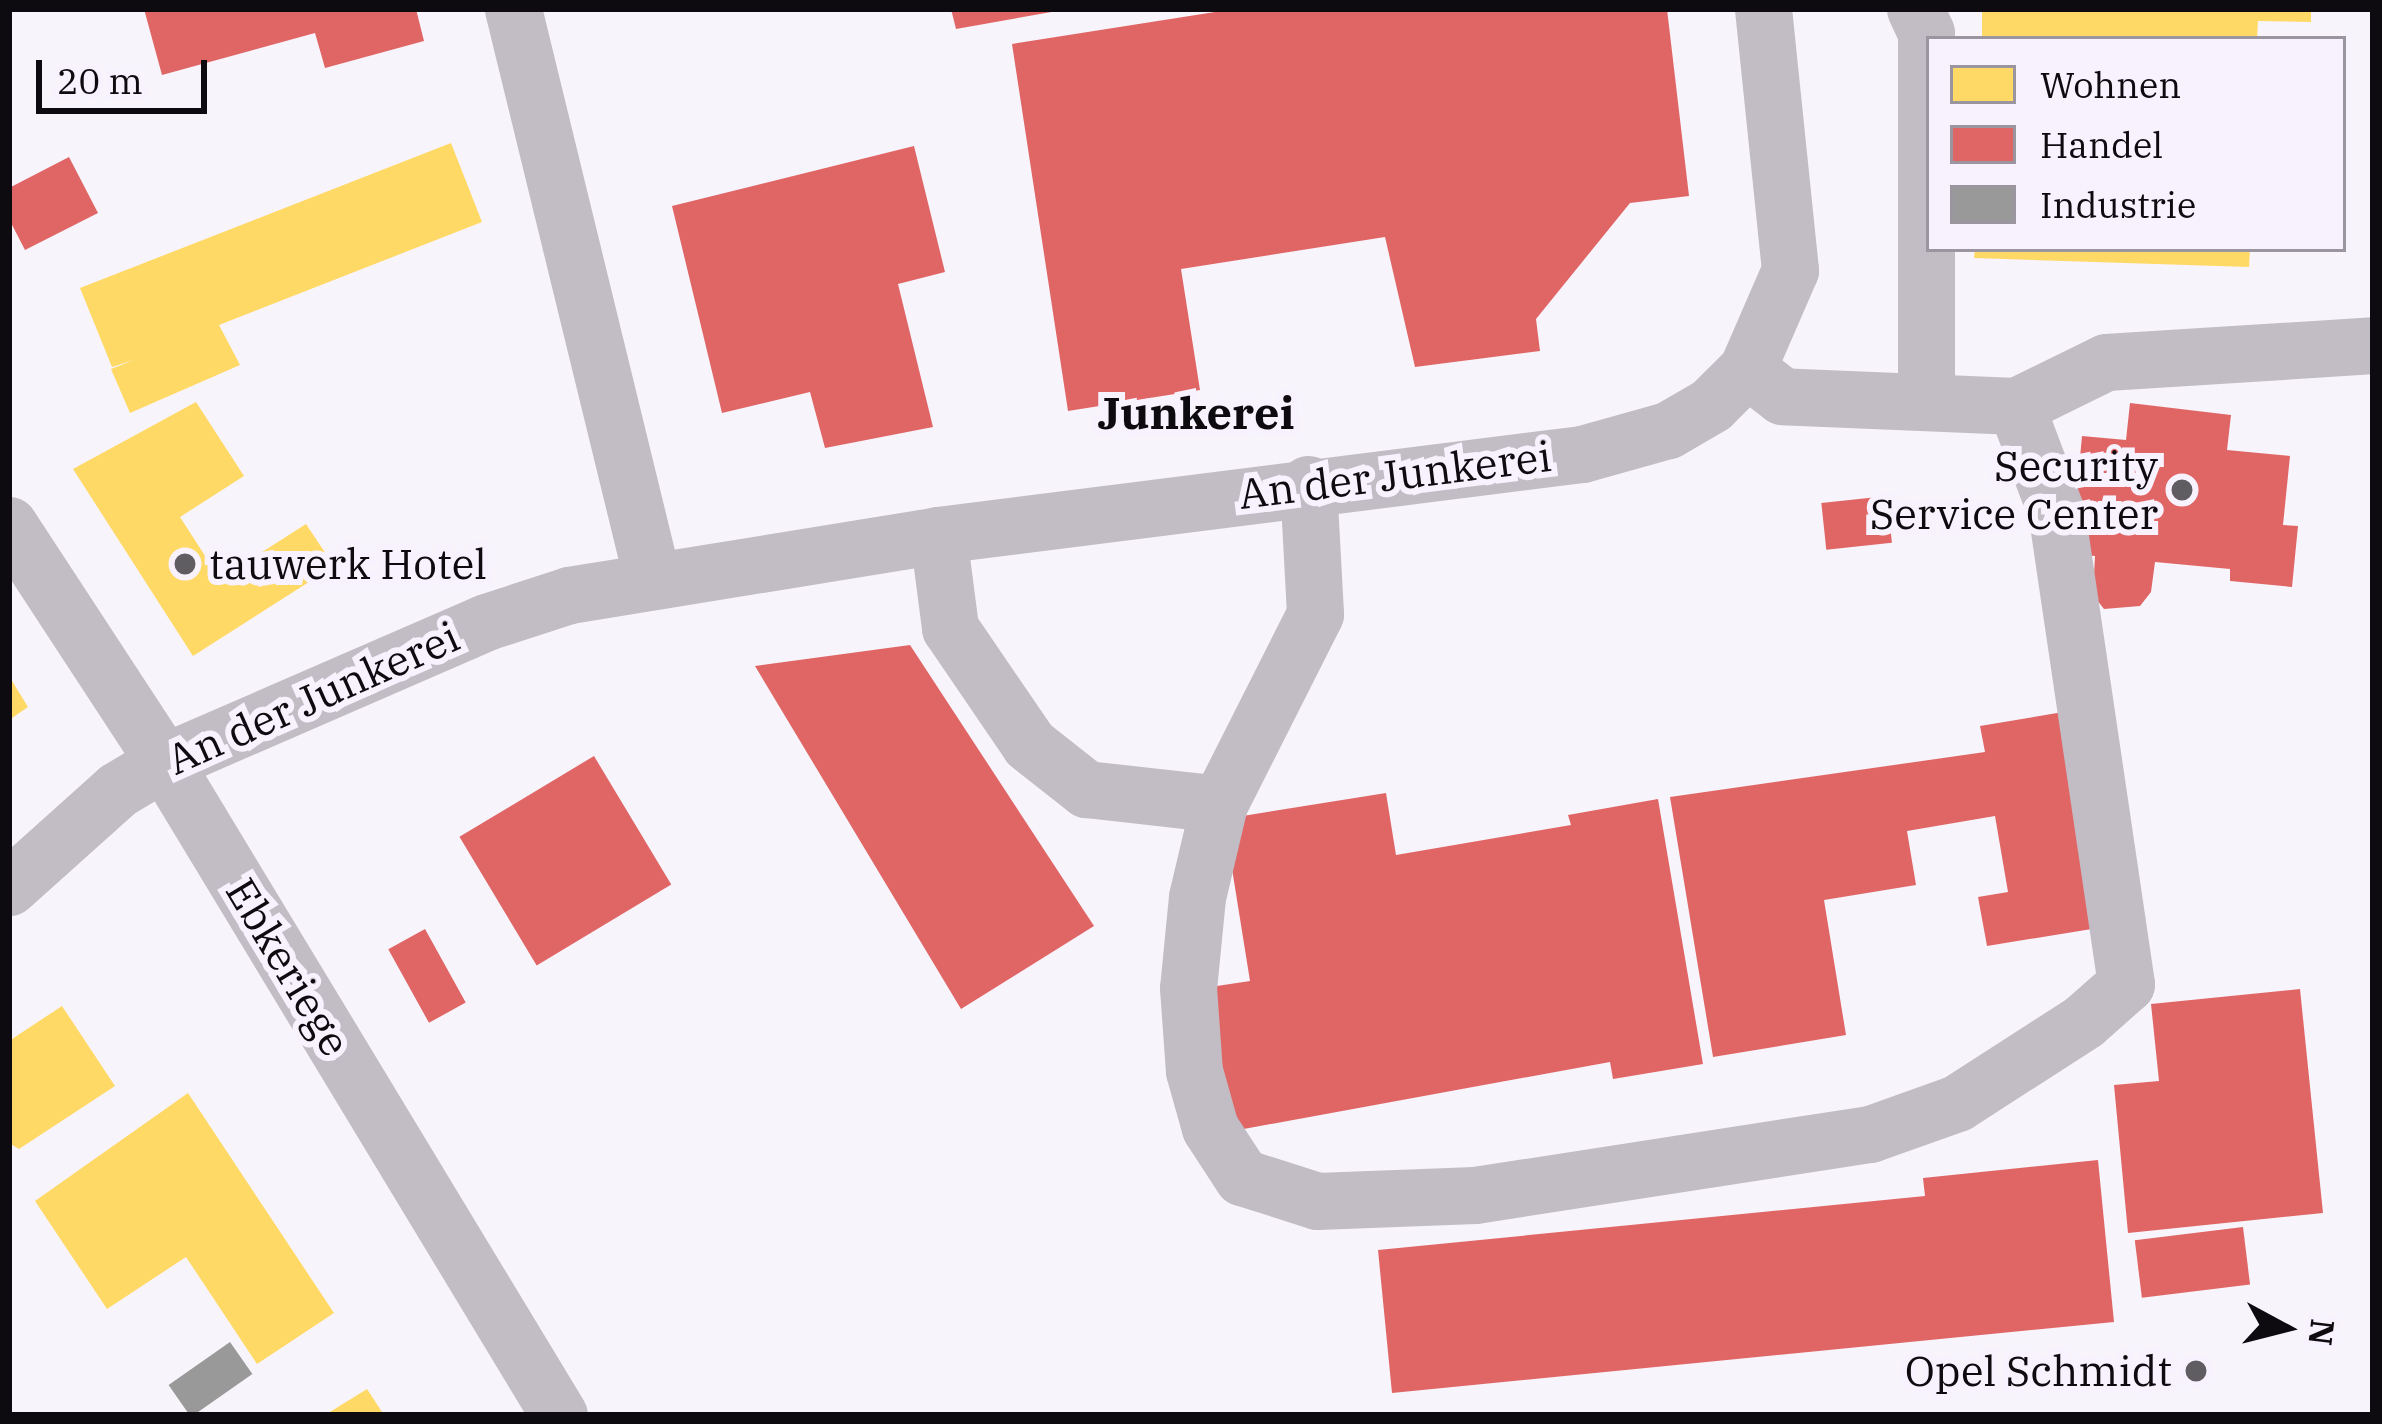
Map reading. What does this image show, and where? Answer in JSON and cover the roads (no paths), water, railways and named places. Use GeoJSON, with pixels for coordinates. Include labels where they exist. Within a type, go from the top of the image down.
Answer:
{"type":"FeatureCollection","features":[{"type":"Feature","properties":{"kind":"street"},"geometry":{"type":"LineString","coordinates":[[513,9],[652,578]]}},
{"type":"Feature","properties":{"kind":"street","name":"An der Junkerei"},"geometry":{"type":"LineString","coordinates":[[9,887],[117,790],[164,762],[485,622],[652,578],[1308,484],[1582,454],[1668,430],[1711,405],[1747,369],[1790,270],[1763,9]]}},
{"type":"Feature","properties":{"kind":"street"},"geometry":{"type":"LineString","coordinates":[[1916,9],[1926,33],[1926,399]]}},
{"type":"Feature","properties":{"kind":"street"},"geometry":{"type":"LineString","coordinates":[[1747,369],[1782,396],[2016,406],[2106,362],[2373,345]]}},
{"type":"Feature","properties":{"kind":"street"},"geometry":{"type":"LineString","coordinates":[[1308,484],[1315,614],[1219,804],[1197,897],[1188,988],[1194,1071],[1210,1128],[1242,1178],[1317,1201],[1475,1195],[1870,1134],[1957,1103],[2084,1021],[2126,984],[2056,512],[2016,406]]}},
{"type":"Feature","properties":{"kind":"street","name":"Ebkeriege"},"geometry":{"type":"LineString","coordinates":[[9,525],[164,762],[559,1415]]}},
{"type":"Feature","properties":{"kind":"street"},"geometry":{"type":"LineString","coordinates":[[938,535],[950,628],[1029,744],[1086,789],[1219,804]]}},
{"type":"Feature","properties":{"kind":"place","name":"Security Service Center"},"geometry":{"type":"Point","coordinates":[2182,490]}},
{"type":"Feature","properties":{"kind":"place","name":"tauwerk Hotel"},"geometry":{"type":"Point","coordinates":[185,564]}},
{"type":"Feature","properties":{"kind":"place","name":"Opel Schmidt"},"geometry":{"type":"Point","coordinates":[2196,1371]}},
{"type":"Feature","properties":{"kind":"district","name":"Junkerei"},"geometry":{"type":"Point","coordinates":[1196,413]}}]}
